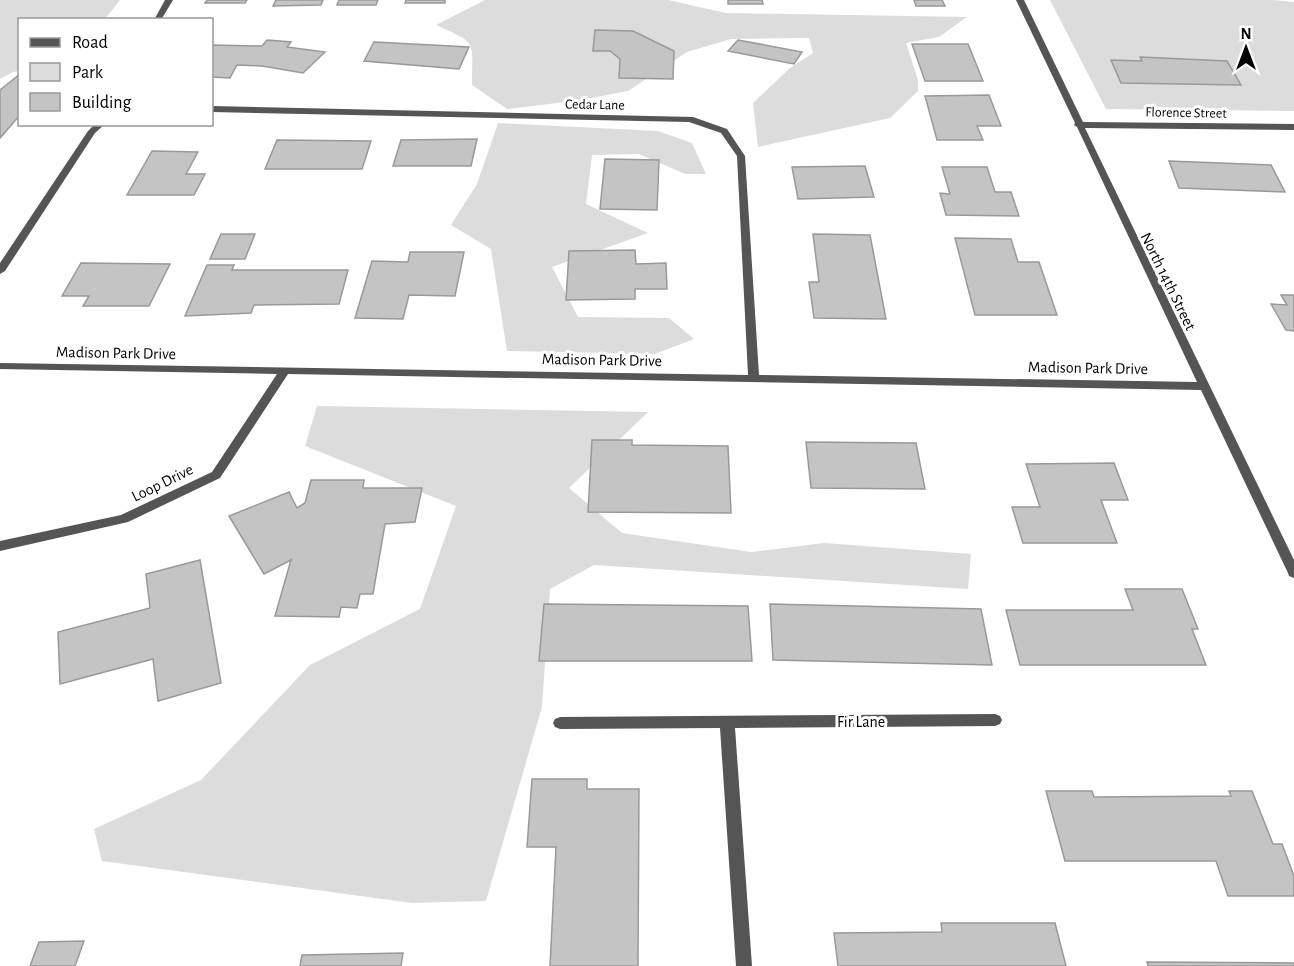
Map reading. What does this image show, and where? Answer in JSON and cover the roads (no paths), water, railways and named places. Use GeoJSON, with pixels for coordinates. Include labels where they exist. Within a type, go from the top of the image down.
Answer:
{"type":"FeatureCollection","features":[{"type":"Feature","properties":{"kind":"street"},"geometry":{"type":"LineString","coordinates":[[158,18],[169,0]]}},
{"type":"Feature","properties":{"kind":"street","name":"North 14th Street"},"geometry":{"type":"LineString","coordinates":[[1020,0],[1294,573]]}},
{"type":"Feature","properties":{"kind":"street","name":"Cedar Lane"},"geometry":{"type":"LineString","coordinates":[[213,110],[690,119],[724,131],[741,156],[754,377]]}},
{"type":"Feature","properties":{"kind":"street","name":"Florence Street"},"geometry":{"type":"LineString","coordinates":[[1078,125],[1294,127]]}},
{"type":"Feature","properties":{"kind":"street"},"geometry":{"type":"LineString","coordinates":[[0,271],[92,131],[98,126]]}},
{"type":"Feature","properties":{"kind":"street","name":"Madison Park Drive"},"geometry":{"type":"LineString","coordinates":[[0,366],[1203,386]]}},
{"type":"Feature","properties":{"kind":"street","name":"Loop Drive"},"geometry":{"type":"LineString","coordinates":[[0,546],[124,519],[216,475],[285,371]]}},
{"type":"Feature","properties":{"kind":"street","name":"Fir Lane"},"geometry":{"type":"LineString","coordinates":[[560,723],[995,720]]}},
{"type":"Feature","properties":{"kind":"street"},"geometry":{"type":"LineString","coordinates":[[727,722],[744,966]]}}]}
